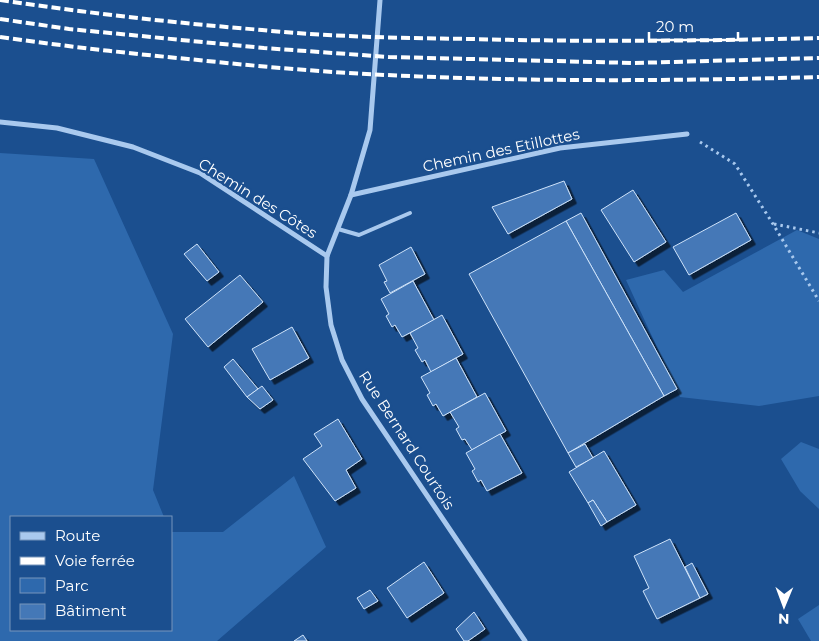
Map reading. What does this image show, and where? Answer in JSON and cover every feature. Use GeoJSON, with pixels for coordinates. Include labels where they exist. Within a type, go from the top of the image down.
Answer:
{"type":"FeatureCollection","features":[{"type":"Feature","properties":{"kind":"street","name":"Rue Bernard Courtois"},"geometry":{"type":"LineString","coordinates":[[380,0],[370,130],[351,194],[327,256],[326,287],[331,325],[342,360],[362,399],[525,641]]}},
{"type":"Feature","properties":{"kind":"street","name":"Chemin des Côtes"},"geometry":{"type":"LineString","coordinates":[[0,122],[57,128],[133,147],[200,173],[327,256]]}},
{"type":"Feature","properties":{"kind":"street","name":"Chemin des Etillottes"},"geometry":{"type":"LineString","coordinates":[[351,194],[560,148],[687,134]]}},
{"type":"Feature","properties":{"kind":"lane"},"geometry":{"type":"LineString","coordinates":[[338,229],[359,235],[410,213]]}},
{"type":"Feature","properties":{"kind":"path"},"geometry":{"type":"LineString","coordinates":[[687,134],[735,164],[819,301]]}},
{"type":"Feature","properties":{"kind":"path"},"geometry":{"type":"LineString","coordinates":[[773,224],[819,233]]}},
{"type":"Feature","properties":{"kind":"green space"},"geometry":{"type":"Polygon","coordinates":[[[0,153],[94,159],[173,334],[153,490],[164,516],[10,516],[10,631],[172,631],[172,532],[223,532],[294,476],[326,547],[217,641],[0,641],[0,153]]]}},
{"type":"Feature","properties":{"kind":"green space"},"geometry":{"type":"Polygon","coordinates":[[[797,230],[819,239],[819,396],[759,406],[680,397],[626,280],[664,270],[683,292],[797,230]]]}},
{"type":"Feature","properties":{"kind":"green space"},"geometry":{"type":"Polygon","coordinates":[[[801,442],[819,449],[819,509],[800,491],[781,459],[801,442]]]}},
{"type":"Feature","properties":{"kind":"green space"},"geometry":{"type":"Polygon","coordinates":[[[819,605],[819,641],[811,641],[798,619],[819,605]]]}},
{"type":"Feature","properties":{"kind":"building"},"geometry":{"type":"Polygon","coordinates":[[[564,181],[572,199],[508,234],[492,207],[564,181]]]}},
{"type":"Feature","properties":{"kind":"building"},"geometry":{"type":"Polygon","coordinates":[[[633,190],[666,242],[634,262],[601,210],[633,190]]]}},
{"type":"Feature","properties":{"kind":"building"},"geometry":{"type":"Polygon","coordinates":[[[581,213],[677,389],[664,396],[566,221],[581,213]]]}},
{"type":"Feature","properties":{"kind":"building"},"geometry":{"type":"Polygon","coordinates":[[[736,213],[751,240],[689,275],[673,247],[736,213]]]}},
{"type":"Feature","properties":{"kind":"building"},"geometry":{"type":"Polygon","coordinates":[[[566,221],[664,396],[568,453],[469,274],[566,221]]]}},
{"type":"Feature","properties":{"kind":"building"},"geometry":{"type":"Polygon","coordinates":[[[197,244],[219,272],[207,281],[184,254],[197,244]]]}},
{"type":"Feature","properties":{"kind":"building"},"geometry":{"type":"Polygon","coordinates":[[[411,247],[425,274],[390,293],[384,282],[387,281],[379,265],[411,247]]]}},
{"type":"Feature","properties":{"kind":"building"},"geometry":{"type":"Polygon","coordinates":[[[240,275],[263,302],[208,347],[185,319],[240,275]]]}},
{"type":"Feature","properties":{"kind":"building"},"geometry":{"type":"Polygon","coordinates":[[[413,281],[434,320],[402,337],[395,325],[392,327],[386,316],[389,314],[381,299],[413,281]]]}},
{"type":"Feature","properties":{"kind":"building"},"geometry":{"type":"Polygon","coordinates":[[[442,315],[463,354],[431,372],[425,360],[422,362],[415,350],[418,348],[410,333],[442,315]]]}},
{"type":"Feature","properties":{"kind":"building"},"geometry":{"type":"Polygon","coordinates":[[[292,327],[309,358],[270,380],[252,349],[292,327]]]}},
{"type":"Feature","properties":{"kind":"building"},"geometry":{"type":"Polygon","coordinates":[[[456,358],[477,397],[443,416],[436,404],[433,406],[427,395],[430,393],[421,377],[456,358]]]}},
{"type":"Feature","properties":{"kind":"building"},"geometry":{"type":"Polygon","coordinates":[[[233,359],[258,389],[247,397],[224,367],[233,359]]]}},
{"type":"Feature","properties":{"kind":"building"},"geometry":{"type":"Polygon","coordinates":[[[262,386],[273,400],[260,409],[247,397],[262,386]]]}},
{"type":"Feature","properties":{"kind":"building"},"geometry":{"type":"Polygon","coordinates":[[[485,393],[506,431],[472,450],[465,439],[462,440],[456,429],[459,427],[450,412],[485,393]]]}},
{"type":"Feature","properties":{"kind":"building"},"geometry":{"type":"Polygon","coordinates":[[[338,419],[362,459],[346,470],[356,488],[335,501],[303,459],[322,446],[314,434],[338,419]]]}},
{"type":"Feature","properties":{"kind":"building"},"geometry":{"type":"Polygon","coordinates":[[[500,434],[522,473],[487,491],[481,480],[478,482],[472,471],[475,469],[466,453],[500,434]]]}},
{"type":"Feature","properties":{"kind":"building"},"geometry":{"type":"Polygon","coordinates":[[[585,444],[593,458],[576,467],[568,453],[585,444]]]}},
{"type":"Feature","properties":{"kind":"building"},"geometry":{"type":"Polygon","coordinates":[[[604,451],[636,505],[607,522],[593,500],[588,503],[569,472],[604,451]]]}},
{"type":"Feature","properties":{"kind":"building"},"geometry":{"type":"Polygon","coordinates":[[[593,500],[607,522],[601,526],[588,503],[593,500]]]}},
{"type":"Feature","properties":{"kind":"building"},"geometry":{"type":"Polygon","coordinates":[[[670,539],[700,598],[657,619],[643,591],[649,588],[634,556],[670,539]]]}},
{"type":"Feature","properties":{"kind":"building"},"geometry":{"type":"Polygon","coordinates":[[[424,562],[444,593],[407,618],[387,588],[424,562]]]}},
{"type":"Feature","properties":{"kind":"building"},"geometry":{"type":"Polygon","coordinates":[[[692,563],[708,594],[700,598],[685,567],[692,563]]]}},
{"type":"Feature","properties":{"kind":"building"},"geometry":{"type":"Polygon","coordinates":[[[370,590],[378,601],[364,609],[357,598],[370,590]]]}},
{"type":"Feature","properties":{"kind":"building"},"geometry":{"type":"Polygon","coordinates":[[[474,612],[485,629],[468,641],[464,641],[456,629],[474,612]]]}},
{"type":"Feature","properties":{"kind":"building"},"geometry":{"type":"Polygon","coordinates":[[[303,635],[307,641],[294,641],[303,635]]]}},
{"type":"Feature","properties":{"kind":"railway"},"geometry":{"type":"LineString","coordinates":[[0,0],[164,21],[341,36],[602,41],[819,38]]}},
{"type":"Feature","properties":{"kind":"railway"},"geometry":{"type":"LineString","coordinates":[[0,19],[69,29],[264,48],[389,57],[634,63],[819,58]]}},
{"type":"Feature","properties":{"kind":"railway"},"geometry":{"type":"LineString","coordinates":[[0,37],[238,64],[386,75],[602,80],[819,77]]}}]}
